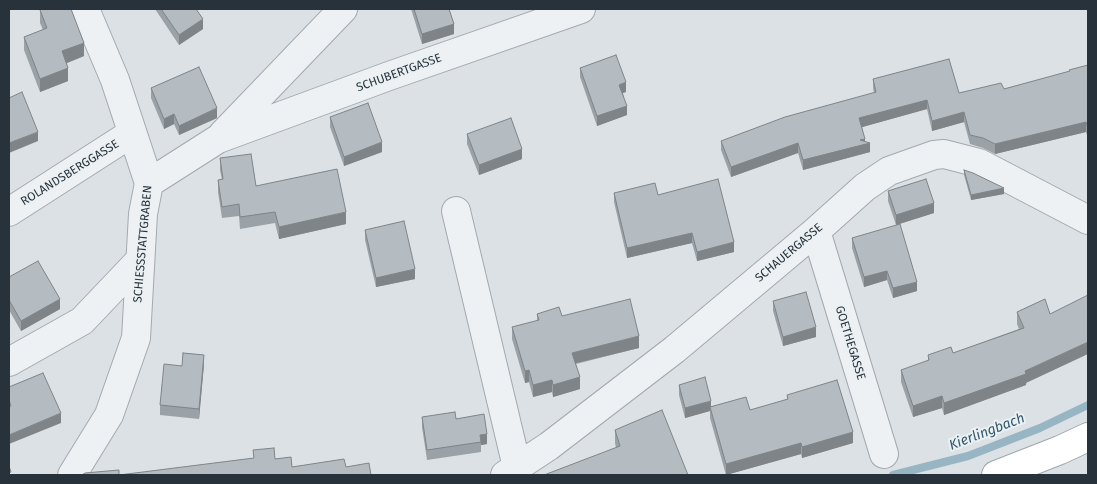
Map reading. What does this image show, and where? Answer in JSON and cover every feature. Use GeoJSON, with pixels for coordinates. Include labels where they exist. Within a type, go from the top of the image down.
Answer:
{"type":"FeatureCollection","features":[{"type":"Feature","properties":{"kind":"main road"},"geometry":{"type":"LineString","coordinates":[[996,475],[1088,437]]}},
{"type":"Feature","properties":{"kind":"street","name":"SCHIESSSTATTGRABEN"},"geometry":{"type":"LineString","coordinates":[[72,475],[109,416],[136,338],[143,214],[149,183],[115,80],[85,9]]}},
{"type":"Feature","properties":{"kind":"street","name":"SCHUBERTGASSE"},"geometry":{"type":"LineString","coordinates":[[218,139],[343,9]]}},
{"type":"Feature","properties":{"kind":"street","name":"SCHUBERTGASSE"},"geometry":{"type":"LineString","coordinates":[[149,183],[218,139],[389,76],[581,9]]}},
{"type":"Feature","properties":{"kind":"street","name":"ROLANDSBERGGASSE"},"geometry":{"type":"LineString","coordinates":[[9,212],[132,133]]}},
{"type":"Feature","properties":{"kind":"street","name":"SCHAUERGASSE"},"geometry":{"type":"LineString","coordinates":[[456,212],[511,471],[548,446],[674,350],[816,231],[865,187],[889,171],[934,155],[944,154],[979,163],[1088,220]]}},
{"type":"Feature","properties":{"kind":"street","name":"GOETHEGASSE"},"geometry":{"type":"LineString","coordinates":[[816,231],[884,454]]}},
{"type":"Feature","properties":{"kind":"street"},"geometry":{"type":"LineString","coordinates":[[9,362],[82,322],[140,260]]}},
{"type":"Feature","properties":{"kind":"building"},"geometry":{"type":"Polygon","coordinates":[[[71,9],[84,43],[62,51],[68,68],[40,79],[24,37],[47,28],[40,10],[71,9]]]}},
{"type":"Feature","properties":{"kind":"building"},"geometry":{"type":"Polygon","coordinates":[[[161,9],[196,9],[203,19],[179,35],[161,9]]]}},
{"type":"Feature","properties":{"kind":"building"},"geometry":{"type":"Polygon","coordinates":[[[414,9],[449,9],[454,24],[422,34],[414,9]]]}},
{"type":"Feature","properties":{"kind":"building"},"geometry":{"type":"Polygon","coordinates":[[[616,55],[626,82],[619,85],[627,106],[597,116],[580,68],[616,55]]]}},
{"type":"Feature","properties":{"kind":"building"},"geometry":{"type":"Polygon","coordinates":[[[949,59],[959,93],[1001,83],[1004,89],[1088,65],[1088,128],[1086,122],[995,144],[983,138],[970,135],[964,112],[932,121],[927,100],[859,118],[865,139],[860,140],[870,143],[803,160],[798,143],[731,167],[721,141],[785,117],[876,92],[873,79],[949,59]]]}},
{"type":"Feature","properties":{"kind":"building"},"geometry":{"type":"Polygon","coordinates":[[[199,67],[217,108],[179,126],[174,114],[164,119],[151,88],[199,67]]]}},
{"type":"Feature","properties":{"kind":"building"},"geometry":{"type":"Polygon","coordinates":[[[22,92],[38,132],[9,143],[9,98],[22,92]]]}},
{"type":"Feature","properties":{"kind":"building"},"geometry":{"type":"Polygon","coordinates":[[[368,103],[382,142],[344,157],[330,117],[368,103]]]}},
{"type":"Feature","properties":{"kind":"building"},"geometry":{"type":"Polygon","coordinates":[[[511,118],[522,149],[479,165],[467,134],[511,118]]]}},
{"type":"Feature","properties":{"kind":"building"},"geometry":{"type":"Polygon","coordinates":[[[251,154],[256,186],[337,169],[346,212],[279,227],[275,212],[240,217],[239,204],[222,207],[218,180],[223,179],[220,158],[251,154]]]}},
{"type":"Feature","properties":{"kind":"building"},"geometry":{"type":"Polygon","coordinates":[[[964,170],[973,173],[1004,188],[971,195],[964,170]]]}},
{"type":"Feature","properties":{"kind":"building"},"geometry":{"type":"Polygon","coordinates":[[[718,179],[734,242],[697,252],[692,233],[627,248],[614,193],[655,183],[658,195],[718,179]]]}},
{"type":"Feature","properties":{"kind":"building"},"geometry":{"type":"Polygon","coordinates":[[[926,179],[934,203],[896,215],[888,191],[926,179]]]}},
{"type":"Feature","properties":{"kind":"building"},"geometry":{"type":"Polygon","coordinates":[[[404,221],[415,269],[376,278],[365,230],[404,221]]]}},
{"type":"Feature","properties":{"kind":"building"},"geometry":{"type":"Polygon","coordinates":[[[900,224],[917,282],[893,288],[887,271],[864,277],[852,238],[900,224]]]}},
{"type":"Feature","properties":{"kind":"building"},"geometry":{"type":"Polygon","coordinates":[[[38,261],[60,299],[21,321],[9,300],[9,277],[38,261]]]}},
{"type":"Feature","properties":{"kind":"building"},"geometry":{"type":"Polygon","coordinates":[[[806,292],[816,327],[783,337],[773,301],[806,292]]]}},
{"type":"Feature","properties":{"kind":"building"},"geometry":{"type":"Polygon","coordinates":[[[1088,295],[1088,342],[1025,371],[1026,374],[944,403],[942,396],[913,406],[901,370],[929,360],[928,355],[951,347],[953,353],[1024,328],[1017,312],[1045,299],[1050,314],[1088,295]]]}},
{"type":"Feature","properties":{"kind":"building"},"geometry":{"type":"Polygon","coordinates":[[[630,299],[639,336],[572,353],[580,377],[553,385],[552,380],[533,385],[529,370],[525,371],[512,327],[539,320],[537,314],[559,307],[562,316],[630,299]]]}},
{"type":"Feature","properties":{"kind":"building"},"geometry":{"type":"Polygon","coordinates":[[[183,353],[204,355],[199,409],[160,405],[164,364],[182,366],[183,353]]]}},
{"type":"Feature","properties":{"kind":"building"},"geometry":{"type":"Polygon","coordinates":[[[43,373],[61,413],[9,435],[9,407],[11,406],[9,387],[43,373]]]}},
{"type":"Feature","properties":{"kind":"building"},"geometry":{"type":"Polygon","coordinates":[[[705,377],[711,401],[685,408],[679,385],[705,377]]]}},
{"type":"Feature","properties":{"kind":"building"},"geometry":{"type":"Polygon","coordinates":[[[837,380],[853,432],[802,447],[801,443],[726,464],[710,407],[746,397],[750,410],[788,399],[787,395],[837,380]]]}},
{"type":"Feature","properties":{"kind":"building"},"geometry":{"type":"Polygon","coordinates":[[[662,410],[688,475],[544,475],[620,446],[615,430],[662,410]]]}},
{"type":"Feature","properties":{"kind":"building"},"geometry":{"type":"Polygon","coordinates":[[[455,412],[456,419],[484,414],[487,434],[480,435],[481,442],[427,450],[422,417],[455,412]]]}},
{"type":"Feature","properties":{"kind":"building"},"geometry":{"type":"Polygon","coordinates":[[[274,448],[275,459],[291,457],[292,467],[344,459],[346,467],[369,463],[371,475],[119,475],[254,458],[253,450],[274,448]]]}},
{"type":"Feature","properties":{"kind":"building"},"geometry":{"type":"Polygon","coordinates":[[[119,470],[119,475],[82,475],[85,473],[119,470]]]}},
{"type":"Feature","properties":{"kind":"waterway","name":"Kierlingbach"},"geometry":{"type":"LineString","coordinates":[[893,475],[968,456],[1040,428],[1088,405]]}}]}
